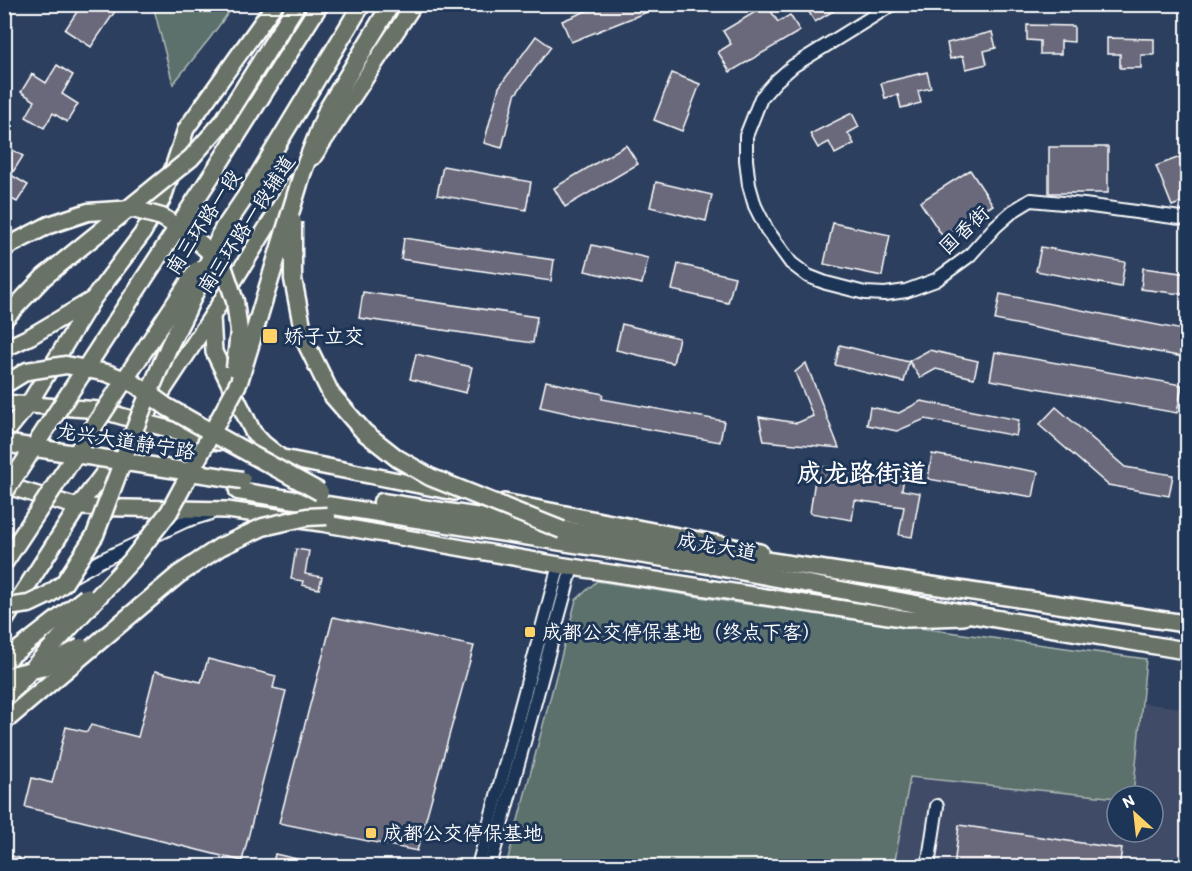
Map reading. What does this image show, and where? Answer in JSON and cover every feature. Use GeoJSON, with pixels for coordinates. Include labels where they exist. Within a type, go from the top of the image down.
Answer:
{"type":"FeatureCollection","features":[{"type":"Feature","properties":{"kind":"highway"},"geometry":{"type":"LineString","coordinates":[[4,305],[44,277],[191,158],[222,123],[297,4]]}},
{"type":"Feature","properties":{"kind":"highway","name":"南三环路一段"},"geometry":{"type":"LineString","coordinates":[[4,493],[215,170],[320,4]]}},
{"type":"Feature","properties":{"kind":"highway","name":"南三环路一段"},"geometry":{"type":"LineString","coordinates":[[4,562],[246,196],[362,4]]}},
{"type":"Feature","properties":{"kind":"highway"},"geometry":{"type":"LineString","coordinates":[[4,699],[131,561],[169,512],[239,382],[303,171],[327,110],[391,4]]}},
{"type":"Feature","properties":{"kind":"highway"},"geometry":{"type":"LineString","coordinates":[[303,171],[292,225],[293,279],[305,340],[331,394],[364,432],[397,458],[430,477],[562,536]]}},
{"type":"Feature","properties":{"kind":"highway"},"geometry":{"type":"LineString","coordinates":[[4,248],[49,225],[88,212],[133,209],[162,217],[193,237],[222,263],[235,301],[239,331],[235,368],[218,423]]}},
{"type":"Feature","properties":{"kind":"highway"},"geometry":{"type":"LineString","coordinates":[[10,605],[29,604],[48,595],[64,583],[95,535],[140,415],[224,227]]}},
{"type":"Feature","properties":{"kind":"highway"},"geometry":{"type":"LineString","coordinates":[[4,319],[44,277]]}},
{"type":"Feature","properties":{"kind":"highway"},"geometry":{"type":"LineString","coordinates":[[4,385],[27,371],[66,365],[107,373],[135,384],[225,440],[320,492]]}},
{"type":"Feature","properties":{"kind":"highway","name":"龙兴大道静宁路"},"geometry":{"type":"LineString","coordinates":[[4,443],[240,485]]}},
{"type":"Feature","properties":{"kind":"highway","name":"龙兴大道静宁路"},"geometry":{"type":"LineString","coordinates":[[4,454],[240,485]]}},
{"type":"Feature","properties":{"kind":"highway","name":"成龙大道"},"geometry":{"type":"LineString","coordinates":[[240,485],[702,558],[980,616],[1188,651]]}},
{"type":"Feature","properties":{"kind":"highway","name":"成龙大道"},"geometry":{"type":"LineString","coordinates":[[240,485],[320,492],[562,536]]}},
{"type":"Feature","properties":{"kind":"highway"},"geometry":{"type":"LineString","coordinates":[[4,722],[178,575],[220,547],[263,527],[307,517],[327,516],[380,520],[471,537],[562,536]]}},
{"type":"Feature","properties":{"kind":"highway","name":"成龙大道"},"geometry":{"type":"LineString","coordinates":[[702,558],[842,571],[1188,624]]}},
{"type":"Feature","properties":{"kind":"highway"},"geometry":{"type":"LineString","coordinates":[[4,661],[131,561]]}},
{"type":"Feature","properties":{"kind":"highway"},"geometry":{"type":"LineString","coordinates":[[4,677],[44,667],[114,628]]}},
{"type":"Feature","properties":{"kind":"main road"},"geometry":{"type":"LineString","coordinates":[[4,435],[28,405],[93,299],[142,234],[163,198],[186,129],[275,4]]}},
{"type":"Feature","properties":{"kind":"main road","name":"南三环路一段辅道"},"geometry":{"type":"LineString","coordinates":[[4,622],[10,605],[78,507],[142,422],[212,316],[268,224],[414,4]]}},
{"type":"Feature","properties":{"kind":"main road"},"geometry":{"type":"LineString","coordinates":[[4,348],[31,336],[93,299]]}},
{"type":"Feature","properties":{"kind":"main road"},"geometry":{"type":"LineString","coordinates":[[212,316],[214,352],[253,432],[283,458]]}},
{"type":"Feature","properties":{"kind":"main road"},"geometry":{"type":"LineString","coordinates":[[4,403],[100,410],[283,458],[767,553],[842,571]]}},
{"type":"Feature","properties":{"kind":"main road"},"geometry":{"type":"LineString","coordinates":[[4,485],[78,507],[227,510],[321,523],[565,566],[908,619],[980,616]]}},
{"type":"Feature","properties":{"kind":"street","name":"国香街"},"geometry":{"type":"LineString","coordinates":[[893,4],[784,73],[761,98],[746,136],[749,185],[756,206],[767,230],[791,263],[808,276],[865,293],[885,294],[906,291],[936,280],[945,274],[969,256],[1013,211],[1031,200],[1188,219]]}},
{"type":"Feature","properties":{"kind":"street"},"geometry":{"type":"LineString","coordinates":[[10,605],[185,521],[227,510]]}},
{"type":"Feature","properties":{"kind":"street"},"geometry":{"type":"LineString","coordinates":[[478,867],[565,566]]}},
{"type":"Feature","properties":{"kind":"street"},"geometry":{"type":"LineString","coordinates":[[490,867],[565,566]]}},
{"type":"Feature","properties":{"kind":"street"},"geometry":{"type":"LineString","coordinates":[[928,867],[937,806]]}},
{"type":"Feature","properties":{"kind":"shaded area"},"geometry":{"type":"Polygon","coordinates":[[[1143,703],[1187,709],[1187,866],[894,866],[910,777],[1105,797],[1105,844],[1165,844],[1165,784],[1134,784],[1143,703]]]}},
{"type":"Feature","properties":{"kind":"green space"},"geometry":{"type":"Polygon","coordinates":[[[153,5],[234,5],[173,84],[153,5]]]}},
{"type":"Feature","properties":{"kind":"green space"},"geometry":{"type":"Polygon","coordinates":[[[597,581],[738,603],[1146,659],[1134,784],[1105,784],[1105,797],[910,777],[894,866],[506,866],[576,600],[597,581]]]}},
{"type":"Feature","properties":{"kind":"building"},"geometry":{"type":"Polygon","coordinates":[[[82,4],[120,4],[91,47],[65,30],[82,4]]]}},
{"type":"Feature","properties":{"kind":"building"},"geometry":{"type":"Polygon","coordinates":[[[603,4],[644,4],[647,12],[571,42],[562,21],[603,4]]]}},
{"type":"Feature","properties":{"kind":"building"},"geometry":{"type":"Polygon","coordinates":[[[804,4],[845,4],[815,22],[804,4]]]}},
{"type":"Feature","properties":{"kind":"building"},"geometry":{"type":"Polygon","coordinates":[[[767,5],[778,22],[790,15],[800,31],[730,72],[718,52],[731,44],[723,31],[767,5]]]}},
{"type":"Feature","properties":{"kind":"building"},"geometry":{"type":"Polygon","coordinates":[[[1027,25],[1074,26],[1074,42],[1061,41],[1061,54],[1040,54],[1040,41],[1027,40],[1027,25]]]}},
{"type":"Feature","properties":{"kind":"building"},"geometry":{"type":"Polygon","coordinates":[[[992,32],[996,48],[984,51],[987,64],[966,69],[963,56],[950,59],[947,43],[992,32]]]}},
{"type":"Feature","properties":{"kind":"building"},"geometry":{"type":"Polygon","coordinates":[[[536,36],[551,47],[515,95],[502,148],[484,143],[499,87],[536,36]]]}},
{"type":"Feature","properties":{"kind":"building"},"geometry":{"type":"Polygon","coordinates":[[[1107,38],[1154,39],[1154,55],[1141,55],[1141,68],[1120,68],[1120,54],[1107,54],[1107,38]]]}},
{"type":"Feature","properties":{"kind":"building"},"geometry":{"type":"Polygon","coordinates":[[[57,65],[73,75],[62,94],[78,104],[67,122],[53,113],[44,128],[26,117],[35,101],[21,92],[32,74],[46,83],[57,65]]]}},
{"type":"Feature","properties":{"kind":"building"},"geometry":{"type":"Polygon","coordinates":[[[927,72],[931,88],[918,91],[921,103],[901,108],[898,95],[885,98],[881,83],[927,72]]]}},
{"type":"Feature","properties":{"kind":"building"},"geometry":{"type":"Polygon","coordinates":[[[672,73],[700,84],[682,131],[654,120],[672,73]]]}},
{"type":"Feature","properties":{"kind":"building"},"geometry":{"type":"Polygon","coordinates":[[[852,113],[859,127],[848,133],[854,144],[835,154],[829,142],[818,148],[810,134],[852,113]]]}},
{"type":"Feature","properties":{"kind":"building"},"geometry":{"type":"Polygon","coordinates":[[[4,145],[23,156],[11,175],[28,185],[17,202],[4,195],[4,145]]]}},
{"type":"Feature","properties":{"kind":"building"},"geometry":{"type":"Polygon","coordinates":[[[626,145],[638,164],[565,207],[554,188],[626,145]]]}},
{"type":"Feature","properties":{"kind":"building"},"geometry":{"type":"Polygon","coordinates":[[[1049,147],[1108,147],[1108,193],[1049,193],[1049,147]]]}},
{"type":"Feature","properties":{"kind":"building"},"geometry":{"type":"Polygon","coordinates":[[[1188,154],[1188,200],[1172,206],[1156,166],[1188,154]]]}},
{"type":"Feature","properties":{"kind":"building"},"geometry":{"type":"Polygon","coordinates":[[[443,166],[531,182],[526,210],[437,195],[443,166]]]}},
{"type":"Feature","properties":{"kind":"building"},"geometry":{"type":"Polygon","coordinates":[[[970,170],[993,205],[943,237],[920,202],[970,170]]]}},
{"type":"Feature","properties":{"kind":"building"},"geometry":{"type":"Polygon","coordinates":[[[656,182],[712,195],[706,221],[650,207],[656,182]]]}},
{"type":"Feature","properties":{"kind":"building"},"geometry":{"type":"Polygon","coordinates":[[[833,223],[890,235],[882,276],[824,264],[833,223]]]}},
{"type":"Feature","properties":{"kind":"building"},"geometry":{"type":"Polygon","coordinates":[[[404,238],[554,260],[551,281],[401,259],[404,238]]]}},
{"type":"Feature","properties":{"kind":"building"},"geometry":{"type":"Polygon","coordinates":[[[592,245],[648,258],[642,284],[585,271],[592,245]]]}},
{"type":"Feature","properties":{"kind":"building"},"geometry":{"type":"Polygon","coordinates":[[[1041,247],[1125,262],[1121,287],[1036,271],[1041,247]]]}},
{"type":"Feature","properties":{"kind":"building"},"geometry":{"type":"Polygon","coordinates":[[[678,264],[735,277],[728,303],[672,290],[678,264]]]}},
{"type":"Feature","properties":{"kind":"building"},"geometry":{"type":"Polygon","coordinates":[[[1143,268],[1188,274],[1188,295],[1141,289],[1143,268]]]}},
{"type":"Feature","properties":{"kind":"building"},"geometry":{"type":"Polygon","coordinates":[[[363,292],[537,317],[533,343],[359,318],[363,292]]]}},
{"type":"Feature","properties":{"kind":"building"},"geometry":{"type":"Polygon","coordinates":[[[1000,294],[1188,331],[1188,358],[995,320],[1000,294]]]}},
{"type":"Feature","properties":{"kind":"building"},"geometry":{"type":"Polygon","coordinates":[[[622,324],[679,338],[673,363],[616,350],[622,324]]]}},
{"type":"Feature","properties":{"kind":"building"},"geometry":{"type":"Polygon","coordinates":[[[840,345],[909,362],[904,382],[835,365],[840,345]]]}},
{"type":"Feature","properties":{"kind":"building"},"geometry":{"type":"Polygon","coordinates":[[[929,350],[978,361],[974,378],[936,369],[920,378],[909,361],[929,350]]]}},
{"type":"Feature","properties":{"kind":"building"},"geometry":{"type":"Polygon","coordinates":[[[995,352],[1182,385],[1177,413],[990,380],[995,352]]]}},
{"type":"Feature","properties":{"kind":"building"},"geometry":{"type":"Polygon","coordinates":[[[416,354],[472,367],[466,393],[410,379],[416,354]]]}},
{"type":"Feature","properties":{"kind":"building"},"geometry":{"type":"Polygon","coordinates":[[[806,363],[839,448],[764,441],[759,417],[797,423],[813,416],[795,372],[806,363]]]}},
{"type":"Feature","properties":{"kind":"building"},"geometry":{"type":"Polygon","coordinates":[[[546,381],[603,394],[602,399],[724,421],[720,442],[597,420],[540,407],[546,381]]]}},
{"type":"Feature","properties":{"kind":"building"},"geometry":{"type":"Polygon","coordinates":[[[921,401],[1019,420],[1016,436],[925,419],[897,431],[867,425],[870,407],[899,413],[921,401]]]}},
{"type":"Feature","properties":{"kind":"building"},"geometry":{"type":"Polygon","coordinates":[[[1056,407],[1125,467],[1173,475],[1169,496],[1108,485],[1039,425],[1056,407]]]}},
{"type":"Feature","properties":{"kind":"building"},"geometry":{"type":"Polygon","coordinates":[[[932,454],[1038,472],[1033,497],[928,479],[932,454]]]}},
{"type":"Feature","properties":{"kind":"building"},"geometry":{"type":"Polygon","coordinates":[[[817,466],[904,477],[902,490],[920,493],[912,537],[899,535],[904,507],[855,500],[852,520],[810,513],[817,466]]]}},
{"type":"Feature","properties":{"kind":"building"},"geometry":{"type":"Polygon","coordinates":[[[296,549],[309,551],[305,574],[322,577],[319,589],[302,585],[303,581],[291,579],[296,549]]]}},
{"type":"Feature","properties":{"kind":"building"},"geometry":{"type":"Polygon","coordinates":[[[333,617],[474,646],[417,851],[279,823],[333,617]]]}},
{"type":"Feature","properties":{"kind":"building"},"geometry":{"type":"Polygon","coordinates":[[[208,659],[276,676],[273,688],[286,691],[242,861],[25,807],[32,778],[52,783],[66,727],[87,732],[91,725],[138,737],[155,671],[201,682],[208,659]]]}},
{"type":"Feature","properties":{"kind":"building"},"geometry":{"type":"Polygon","coordinates":[[[959,825],[1122,849],[1119,867],[954,867],[959,825]]]}},
{"type":"Feature","properties":{"kind":"building"},"geometry":{"type":"Polygon","coordinates":[[[4,854],[20,858],[18,867],[4,867],[4,854]]]}},
{"type":"Feature","properties":{"kind":"building"},"geometry":{"type":"Polygon","coordinates":[[[275,854],[315,863],[315,867],[272,867],[275,854]]]}},
{"type":"Feature","properties":{"kind":"place","name":"娇子立交"},"geometry":{"type":"Point","coordinates":[270,336]}},
{"type":"Feature","properties":{"kind":"place","name":"成都公交停保基地（终点下客）"},"geometry":{"type":"Point","coordinates":[530,632]}},
{"type":"Feature","properties":{"kind":"place","name":"成都公交停保基地"},"geometry":{"type":"Point","coordinates":[371,833]}},
{"type":"Feature","properties":{"kind":"district","name":"成龙路街道"},"geometry":{"type":"Point","coordinates":[862,473]}}]}
